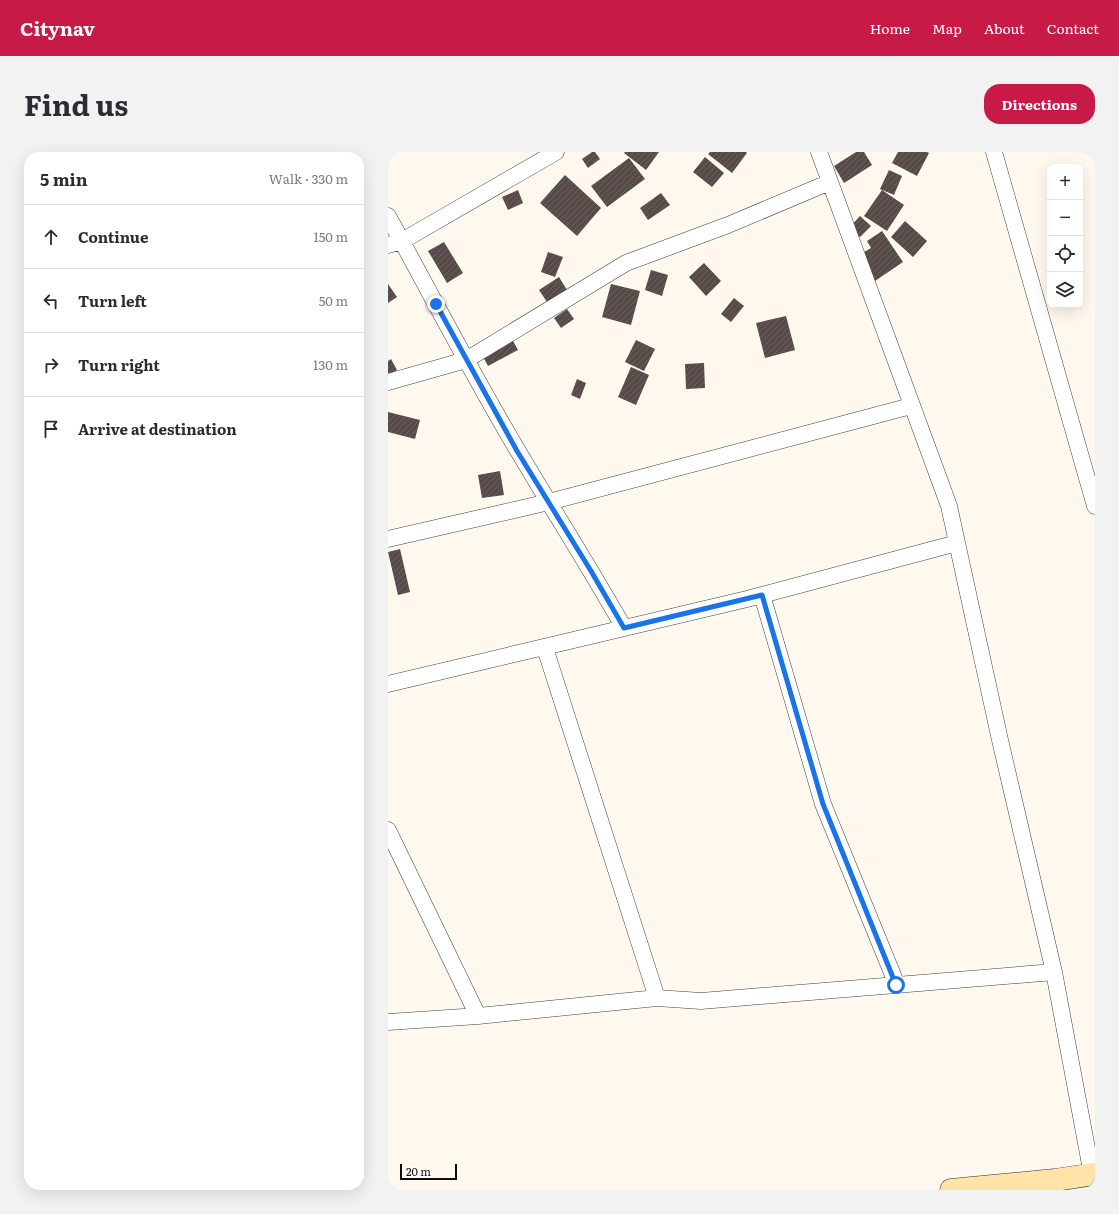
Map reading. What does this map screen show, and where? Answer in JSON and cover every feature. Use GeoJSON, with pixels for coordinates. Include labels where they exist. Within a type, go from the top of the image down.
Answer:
{"type":"FeatureCollection","features":[{"type":"Feature","properties":{"kind":"main road"},"geometry":{"type":"LineString","coordinates":[[951,1190],[1055,1180],[1094,1174]]}},
{"type":"Feature","properties":{"kind":"street"},"geometry":{"type":"LineString","coordinates":[[395,243],[556,152]]}},
{"type":"Feature","properties":{"kind":"street"},"geometry":{"type":"LineString","coordinates":[[819,152],[949,506],[1000,740],[1054,972],[1094,1174]]}},
{"type":"Feature","properties":{"kind":"street"},"geometry":{"type":"LineString","coordinates":[[994,152],[1095,506]]}},
{"type":"Feature","properties":{"kind":"street"},"geometry":{"type":"LineString","coordinates":[[388,382],[466,360],[626,263],[728,225],[830,182]]}},
{"type":"Feature","properties":{"kind":"street"},"geometry":{"type":"LineString","coordinates":[[388,216],[395,243],[466,360],[517,451],[591,571],[624,628]]}},
{"type":"Feature","properties":{"kind":"street"},"geometry":{"type":"LineString","coordinates":[[388,540],[549,502],[911,406]]}},
{"type":"Feature","properties":{"kind":"street"},"geometry":{"type":"LineString","coordinates":[[388,684],[545,648],[762,595],[956,543]]}},
{"type":"Feature","properties":{"kind":"street"},"geometry":{"type":"LineString","coordinates":[[762,595],[823,804],[896,985]]}},
{"type":"Feature","properties":{"kind":"street"},"geometry":{"type":"LineString","coordinates":[[545,648],[657,998]]}},
{"type":"Feature","properties":{"kind":"street"},"geometry":{"type":"LineString","coordinates":[[388,830],[478,1016]]}},
{"type":"Feature","properties":{"kind":"street"},"geometry":{"type":"LineString","coordinates":[[388,1022],[478,1016],[657,998],[701,1001],[1054,972]]}},
{"type":"Feature","properties":{"kind":"building"},"geometry":{"type":"Polygon","coordinates":[[[592,152],[595,152],[600,159],[588,168],[582,159],[592,152]]]}},
{"type":"Feature","properties":{"kind":"building"},"geometry":{"type":"Polygon","coordinates":[[[659,152],[646,170],[624,153],[659,152]]]}},
{"type":"Feature","properties":{"kind":"building"},"geometry":{"type":"Polygon","coordinates":[[[710,152],[747,153],[732,173],[708,154],[710,152]]]}},
{"type":"Feature","properties":{"kind":"building"},"geometry":{"type":"Polygon","coordinates":[[[856,152],[864,152],[872,165],[844,183],[834,166],[856,152]]]}},
{"type":"Feature","properties":{"kind":"building"},"geometry":{"type":"Polygon","coordinates":[[[898,152],[929,153],[917,176],[892,163],[898,152]]]}},
{"type":"Feature","properties":{"kind":"building"},"geometry":{"type":"Polygon","coordinates":[[[705,157],[724,173],[712,187],[693,172],[705,157]]]}},
{"type":"Feature","properties":{"kind":"building"},"geometry":{"type":"Polygon","coordinates":[[[629,158],[645,179],[607,207],[591,186],[629,158]]]}},
{"type":"Feature","properties":{"kind":"building"},"geometry":{"type":"Polygon","coordinates":[[[889,170],[902,176],[894,195],[880,189],[889,170]]]}},
{"type":"Feature","properties":{"kind":"building"},"geometry":{"type":"Polygon","coordinates":[[[565,175],[601,208],[577,236],[540,203],[565,175]]]}},
{"type":"Feature","properties":{"kind":"building"},"geometry":{"type":"Polygon","coordinates":[[[518,190],[523,203],[508,210],[502,197],[518,190]]]}},
{"type":"Feature","properties":{"kind":"building"},"geometry":{"type":"Polygon","coordinates":[[[882,190],[904,205],[887,231],[864,216],[882,190]]]}},
{"type":"Feature","properties":{"kind":"building"},"geometry":{"type":"Polygon","coordinates":[[[661,193],[670,205],[648,220],[640,208],[661,193]]]}},
{"type":"Feature","properties":{"kind":"building"},"geometry":{"type":"Polygon","coordinates":[[[860,216],[871,226],[860,237],[849,228],[860,216]]]}},
{"type":"Feature","properties":{"kind":"building"},"geometry":{"type":"Polygon","coordinates":[[[905,221],[927,241],[913,257],[891,237],[905,221]]]}},
{"type":"Feature","properties":{"kind":"building"},"geometry":{"type":"Polygon","coordinates":[[[882,231],[903,262],[875,281],[858,256],[871,248],[867,241],[882,231]]]}},
{"type":"Feature","properties":{"kind":"building"},"geometry":{"type":"Polygon","coordinates":[[[444,242],[463,273],[447,283],[428,251],[444,242]]]}},
{"type":"Feature","properties":{"kind":"building"},"geometry":{"type":"Polygon","coordinates":[[[548,252],[563,257],[555,277],[541,272],[548,252]]]}},
{"type":"Feature","properties":{"kind":"building"},"geometry":{"type":"Polygon","coordinates":[[[704,263],[721,281],[706,296],[689,277],[704,263]]]}},
{"type":"Feature","properties":{"kind":"building"},"geometry":{"type":"Polygon","coordinates":[[[651,270],[668,275],[662,296],[645,290],[651,270]]]}},
{"type":"Feature","properties":{"kind":"building"},"geometry":{"type":"Polygon","coordinates":[[[559,277],[567,290],[547,302],[539,290],[559,277]]]}},
{"type":"Feature","properties":{"kind":"building"},"geometry":{"type":"Polygon","coordinates":[[[388,284],[397,297],[388,303],[388,284]]]}},
{"type":"Feature","properties":{"kind":"building"},"geometry":{"type":"Polygon","coordinates":[[[611,284],[640,291],[631,325],[602,317],[611,284]]]}},
{"type":"Feature","properties":{"kind":"building"},"geometry":{"type":"Polygon","coordinates":[[[734,298],[744,306],[731,322],[721,314],[734,298]]]}},
{"type":"Feature","properties":{"kind":"building"},"geometry":{"type":"Polygon","coordinates":[[[567,309],[574,319],[561,328],[554,318],[567,309]]]}},
{"type":"Feature","properties":{"kind":"building"},"geometry":{"type":"Polygon","coordinates":[[[786,316],[795,350],[765,358],[756,323],[786,316]]]}},
{"type":"Feature","properties":{"kind":"building"},"geometry":{"type":"Polygon","coordinates":[[[512,339],[518,350],[488,366],[482,355],[512,339]]]}},
{"type":"Feature","properties":{"kind":"building"},"geometry":{"type":"Polygon","coordinates":[[[636,340],[655,349],[644,371],[625,362],[636,340]]]}},
{"type":"Feature","properties":{"kind":"building"},"geometry":{"type":"Polygon","coordinates":[[[391,359],[397,370],[388,375],[388,361],[391,359]]]}},
{"type":"Feature","properties":{"kind":"building"},"geometry":{"type":"Polygon","coordinates":[[[704,363],[705,388],[686,389],[685,364],[704,363]]]}},
{"type":"Feature","properties":{"kind":"building"},"geometry":{"type":"Polygon","coordinates":[[[631,367],[649,375],[636,405],[618,397],[631,367]]]}},
{"type":"Feature","properties":{"kind":"building"},"geometry":{"type":"Polygon","coordinates":[[[577,379],[586,383],[580,399],[571,395],[577,379]]]}},
{"type":"Feature","properties":{"kind":"building"},"geometry":{"type":"Polygon","coordinates":[[[388,412],[420,420],[415,439],[388,432],[388,412]]]}},
{"type":"Feature","properties":{"kind":"building"},"geometry":{"type":"Polygon","coordinates":[[[500,471],[504,495],[482,498],[478,475],[500,471]]]}},
{"type":"Feature","properties":{"kind":"building"},"geometry":{"type":"Polygon","coordinates":[[[400,549],[410,592],[398,595],[388,552],[400,549]]]}},
{"type":"Feature","properties":{"kind":"route"},"geometry":{"type":"LineString","coordinates":[[436,304],[517,451],[591,571],[624,628],[762,595],[823,804],[896,985]]}}]}
